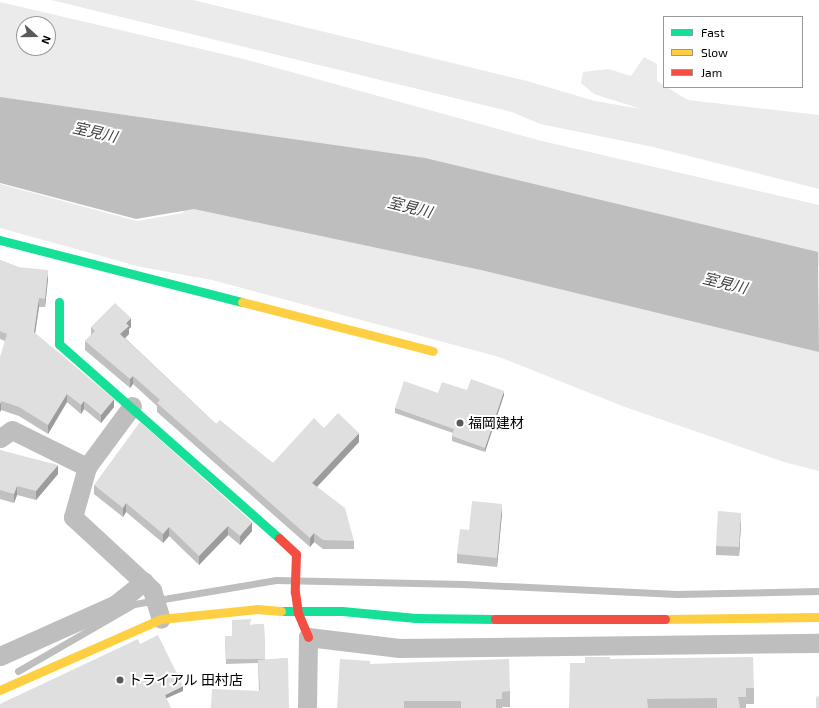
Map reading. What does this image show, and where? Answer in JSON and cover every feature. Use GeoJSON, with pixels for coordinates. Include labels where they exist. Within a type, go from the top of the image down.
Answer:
{"type":"FeatureCollection","features":[{"type":"Feature","properties":{"kind":"street"},"geometry":{"type":"LineString","coordinates":[[0,240],[433,351]]}},
{"type":"Feature","properties":{"kind":"street"},"geometry":{"type":"LineString","coordinates":[[59,302],[58,344],[132,406],[296,554],[295,592],[298,613],[308,637],[307,708]]}},
{"type":"Feature","properties":{"kind":"street"},"geometry":{"type":"LineString","coordinates":[[132,406],[87,467],[73,517],[148,585],[161,618]]}},
{"type":"Feature","properties":{"kind":"street"},"geometry":{"type":"LineString","coordinates":[[0,438],[12,430],[87,467]]}},
{"type":"Feature","properties":{"kind":"street"},"geometry":{"type":"LineString","coordinates":[[0,656],[116,604],[148,585]]}},
{"type":"Feature","properties":{"kind":"street"},"geometry":{"type":"LineString","coordinates":[[0,690],[161,618],[257,609],[298,613],[342,611],[416,618],[535,620],[819,617]]}},
{"type":"Feature","properties":{"kind":"street"},"geometry":{"type":"LineString","coordinates":[[308,637],[399,648],[819,643]]}},
{"type":"Feature","properties":{"kind":"shaded area"},"geometry":{"type":"Polygon","coordinates":[[[51,0],[193,0],[527,81],[595,101],[641,109],[594,94],[581,83],[583,72],[609,69],[631,76],[644,57],[657,64],[657,81],[663,85],[663,88],[668,88],[688,100],[819,115],[819,189],[653,147],[540,124],[512,112],[51,0]]]}},
{"type":"Feature","properties":{"kind":"shaded area"},"geometry":{"type":"Polygon","coordinates":[[[0,2],[244,59],[542,141],[819,205],[819,266],[0,106],[0,2]]]}},
{"type":"Feature","properties":{"kind":"shaded area"},"geometry":{"type":"Polygon","coordinates":[[[0,184],[137,221],[183,213],[192,196],[819,342],[819,471],[784,462],[625,407],[499,357],[212,280],[141,267],[0,228],[0,184]]]}},
{"type":"Feature","properties":{"kind":"water","name":"室見川"},"geometry":{"type":"Polygon","coordinates":[[[0,97],[425,158],[818,252],[819,352],[481,270],[194,209],[136,219],[0,183],[0,97]]]}},
{"type":"Feature","properties":{"kind":"building"},"geometry":{"type":"Polygon","coordinates":[[[0,260],[17,267],[48,270],[45,299],[39,298],[34,332],[114,399],[101,415],[84,401],[81,405],[67,394],[48,425],[19,407],[1,401],[0,404],[0,357],[7,334],[0,331],[0,260]]]}},
{"type":"Feature","properties":{"kind":"building"},"geometry":{"type":"Polygon","coordinates":[[[115,303],[131,318],[126,323],[129,326],[120,334],[216,424],[220,420],[273,463],[314,418],[324,428],[338,413],[359,433],[312,483],[345,508],[354,541],[323,540],[314,533],[310,538],[157,403],[160,400],[133,376],[130,379],[85,341],[95,331],[91,327],[115,303]]]}},
{"type":"Feature","properties":{"kind":"building","name":"福岡建材"},"geometry":{"type":"Polygon","coordinates":[[[471,379],[504,391],[485,448],[452,436],[454,429],[395,408],[404,381],[438,393],[442,382],[467,390],[471,379]]]}},
{"type":"Feature","properties":{"kind":"building"},"geometry":{"type":"Polygon","coordinates":[[[140,422],[252,522],[240,536],[228,526],[199,556],[169,527],[163,534],[126,503],[123,508],[94,485],[140,422]]]}},
{"type":"Feature","properties":{"kind":"building"},"geometry":{"type":"Polygon","coordinates":[[[0,450],[58,465],[36,491],[17,486],[14,494],[0,490],[0,450]]]}},
{"type":"Feature","properties":{"kind":"building"},"geometry":{"type":"Polygon","coordinates":[[[472,501],[502,504],[497,558],[457,554],[460,529],[469,530],[472,501]]]}},
{"type":"Feature","properties":{"kind":"building"},"geometry":{"type":"Polygon","coordinates":[[[718,511],[741,513],[739,547],[716,546],[718,511]]]}},
{"type":"Feature","properties":{"kind":"building"},"geometry":{"type":"Polygon","coordinates":[[[251,619],[250,625],[264,624],[265,659],[226,659],[225,636],[232,636],[232,620],[251,619]]]}},
{"type":"Feature","properties":{"kind":"building","name":"トライアル 田村店"},"geometry":{"type":"Polygon","coordinates":[[[158,635],[183,686],[165,695],[171,708],[0,708],[0,704],[138,639],[140,644],[158,635]]]}},
{"type":"Feature","properties":{"kind":"building"},"geometry":{"type":"Polygon","coordinates":[[[585,657],[610,657],[610,659],[753,657],[754,688],[746,688],[746,697],[738,697],[740,708],[717,708],[717,698],[647,699],[648,708],[569,708],[570,663],[585,663],[585,657]]]}},
{"type":"Feature","properties":{"kind":"building"},"geometry":{"type":"Polygon","coordinates":[[[288,658],[289,708],[211,708],[212,689],[260,691],[258,660],[288,658]]]}},
{"type":"Feature","properties":{"kind":"building"},"geometry":{"type":"Polygon","coordinates":[[[340,659],[370,661],[370,664],[509,659],[510,691],[502,692],[502,699],[496,699],[496,708],[461,708],[461,701],[404,701],[404,708],[337,708],[340,659]]]}},
{"type":"Feature","properties":{"kind":"building"},"geometry":{"type":"Polygon","coordinates":[[[819,696],[819,708],[816,708],[816,697],[819,696]]]}},
{"type":"Feature","properties":{"kind":"waterway"},"geometry":{"type":"LineString","coordinates":[[18,671],[134,604],[276,580],[463,584],[677,594],[819,591]]}},
{"type":"Feature","properties":{"kind":"traffic: fast"},"geometry":{"type":"LineString","coordinates":[[0,240],[242,302]]}},
{"type":"Feature","properties":{"kind":"traffic: fast"},"geometry":{"type":"LineString","coordinates":[[59,302],[59,344],[279,538]]}},
{"type":"Feature","properties":{"kind":"traffic: fast"},"geometry":{"type":"LineString","coordinates":[[281,611],[342,611],[416,618],[495,619]]}},
{"type":"Feature","properties":{"kind":"traffic: slow"},"geometry":{"type":"LineString","coordinates":[[242,302],[433,351]]}},
{"type":"Feature","properties":{"kind":"traffic: slow"},"geometry":{"type":"LineString","coordinates":[[0,690],[161,619],[257,609],[281,611]]}},
{"type":"Feature","properties":{"kind":"traffic: slow"},"geometry":{"type":"LineString","coordinates":[[665,619],[819,617]]}},
{"type":"Feature","properties":{"kind":"traffic: jam"},"geometry":{"type":"LineString","coordinates":[[279,538],[296,554],[295,592],[298,613],[308,637]]}},
{"type":"Feature","properties":{"kind":"traffic: jam"},"geometry":{"type":"LineString","coordinates":[[495,619],[665,619]]}},
{"type":"Feature","properties":{"kind":"place","name":"福岡建材"},"geometry":{"type":"Point","coordinates":[460,423]}},
{"type":"Feature","properties":{"kind":"place","name":"トライアル 田村店"},"geometry":{"type":"Point","coordinates":[120,680]}}]}
